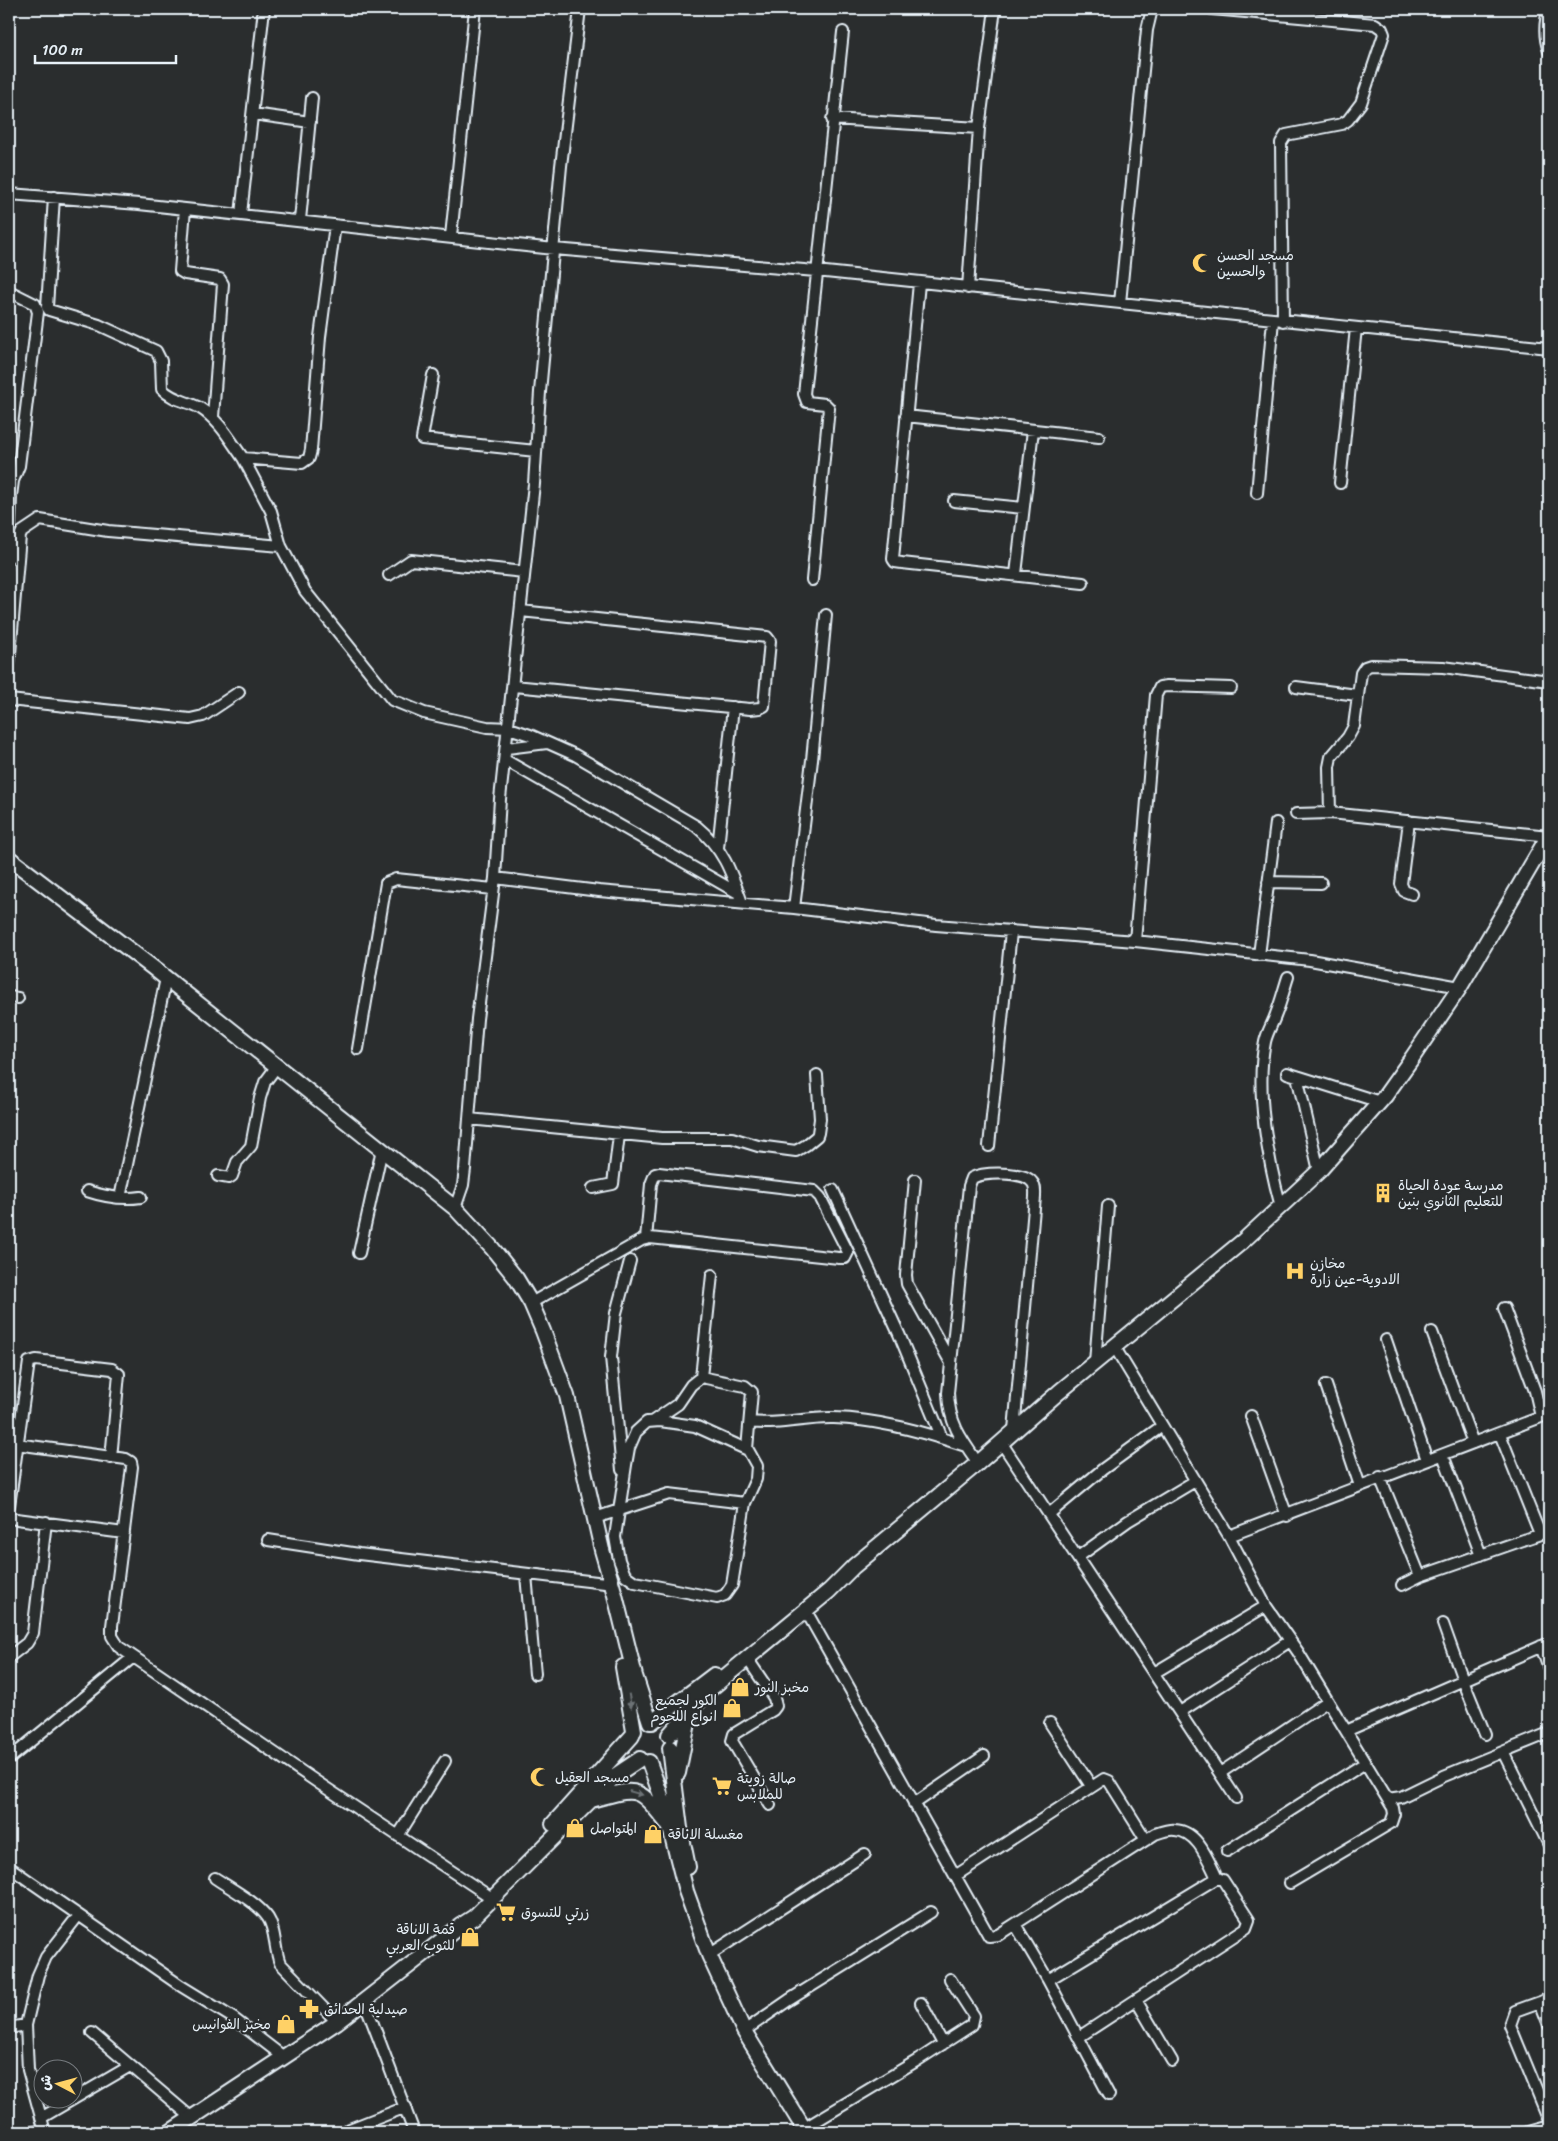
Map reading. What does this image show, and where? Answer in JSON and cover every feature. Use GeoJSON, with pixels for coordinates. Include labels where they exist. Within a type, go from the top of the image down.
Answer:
{"type":"FeatureCollection","features":[{"type":"Feature","properties":{"kind":"main road"},"geometry":{"type":"LineString","coordinates":[[170,2132],[285,2058],[336,2022],[427,1954],[460,1926],[481,1912],[623,1768],[644,1760],[660,1760],[670,1741],[691,1710],[709,1690],[839,1583],[854,1566],[978,1463],[1014,1430],[1282,1208],[1319,1171],[1380,1102],[1460,987],[1549,835]]}},
{"type":"Feature","properties":{"kind":"main road"},"geometry":{"type":"LineString","coordinates":[[9,858],[166,978],[455,1208],[492,1248],[531,1303],[567,1396],[602,1550],[635,1676],[651,1722],[664,1727],[670,1741],[676,1796],[694,1913]]}},
{"type":"Feature","properties":{"kind":"main road"},"geometry":{"type":"LineString","coordinates":[[602,1550],[605,1583],[627,1684],[633,1733],[633,1751],[644,1760],[658,1783],[680,1870],[709,1955],[744,2030],[804,2130]]}},
{"type":"Feature","properties":{"kind":"main road"},"geometry":{"type":"LineString","coordinates":[[460,1926],[472,1908],[584,1791],[641,1724],[651,1722],[703,1684],[824,1583],[854,1566]]}},
{"type":"Feature","properties":{"kind":"main road"},"geometry":{"type":"LineString","coordinates":[[676,1796],[681,1752],[691,1710]]}},
{"type":"Feature","properties":{"kind":"main road"},"geometry":{"type":"LineString","coordinates":[[590,1800],[624,1791],[637,1792],[647,1798],[669,1824]]}},
{"type":"Feature","properties":{"kind":"street"},"geometry":{"type":"LineString","coordinates":[[242,214],[264,9]]}},
{"type":"Feature","properties":{"kind":"street"},"geometry":{"type":"LineString","coordinates":[[451,236],[475,9]]}},
{"type":"Feature","properties":{"kind":"street"},"geometry":{"type":"LineString","coordinates":[[455,1208],[463,1185],[477,1019],[495,878],[506,748],[514,686],[561,166],[580,9]]}},
{"type":"Feature","properties":{"kind":"street"},"geometry":{"type":"LineString","coordinates":[[968,288],[979,128],[995,9]]}},
{"type":"Feature","properties":{"kind":"street"},"geometry":{"type":"LineString","coordinates":[[1120,303],[1147,30],[1152,9]]}},
{"type":"Feature","properties":{"kind":"street"},"geometry":{"type":"LineString","coordinates":[[1212,9],[1375,24],[1382,29],[1384,34],[1362,103],[1348,120],[1342,124],[1286,135],[1281,143],[1278,321],[1257,492]]}},
{"type":"Feature","properties":{"kind":"street"},"geometry":{"type":"LineString","coordinates":[[1549,9],[1545,30],[1549,51]]}},
{"type":"Feature","properties":{"kind":"street"},"geometry":{"type":"LineString","coordinates":[[812,580],[829,408],[825,404],[807,402],[804,394],[832,119],[843,32]]}},
{"type":"Feature","properties":{"kind":"street"},"geometry":{"type":"LineString","coordinates":[[300,220],[312,98]]}},
{"type":"Feature","properties":{"kind":"street"},"geometry":{"type":"LineString","coordinates":[[253,114],[310,122]]}},
{"type":"Feature","properties":{"kind":"street"},"geometry":{"type":"LineString","coordinates":[[832,119],[979,128]]}},
{"type":"Feature","properties":{"kind":"street"},"geometry":{"type":"LineString","coordinates":[[9,194],[242,214],[554,249],[816,271],[1549,348]]}},
{"type":"Feature","properties":{"kind":"street"},"geometry":{"type":"LineString","coordinates":[[54,198],[47,307],[49,310],[99,325],[156,351],[160,361],[162,389],[167,394],[198,407],[213,417],[243,458],[271,511],[281,546],[305,591],[392,700],[424,713],[488,726],[509,728],[576,756],[696,826],[709,837],[730,869],[740,898]]}},
{"type":"Feature","properties":{"kind":"street"},"geometry":{"type":"LineString","coordinates":[[185,209],[180,271],[184,274],[220,279],[223,284],[213,417]]}},
{"type":"Feature","properties":{"kind":"street"},"geometry":{"type":"LineString","coordinates":[[243,458],[302,463],[309,458],[320,337],[335,225]]}},
{"type":"Feature","properties":{"kind":"street"},"geometry":{"type":"LineString","coordinates":[[919,283],[892,555],[895,562],[1016,574],[1083,583]]}},
{"type":"Feature","properties":{"kind":"street"},"geometry":{"type":"LineString","coordinates":[[9,291],[35,304],[38,312],[19,466],[13,480],[11,496],[9,557]]}},
{"type":"Feature","properties":{"kind":"street"},"geometry":{"type":"LineString","coordinates":[[1340,483],[1356,328]]}},
{"type":"Feature","properties":{"kind":"street"},"geometry":{"type":"LineString","coordinates":[[433,375],[422,439],[536,452]]}},
{"type":"Feature","properties":{"kind":"street"},"geometry":{"type":"LineString","coordinates":[[906,416],[1100,437]]}},
{"type":"Feature","properties":{"kind":"street"},"geometry":{"type":"LineString","coordinates":[[1016,574],[1033,430]]}},
{"type":"Feature","properties":{"kind":"street"},"geometry":{"type":"LineString","coordinates":[[954,501],[1023,508]]}},
{"type":"Feature","properties":{"kind":"street"},"geometry":{"type":"LineString","coordinates":[[9,666],[20,536],[22,532],[38,521],[108,531],[281,546]]}},
{"type":"Feature","properties":{"kind":"street"},"geometry":{"type":"LineString","coordinates":[[388,574],[411,560],[524,572]]}},
{"type":"Feature","properties":{"kind":"street"},"geometry":{"type":"LineString","coordinates":[[514,686],[733,707],[760,708],[764,706],[770,641],[768,636],[521,611]]}},
{"type":"Feature","properties":{"kind":"street"},"geometry":{"type":"LineString","coordinates":[[794,908],[812,760],[826,615]]}},
{"type":"Feature","properties":{"kind":"street"},"geometry":{"type":"LineString","coordinates":[[1330,813],[1329,767],[1331,757],[1348,737],[1354,726],[1361,673],[1366,667],[1371,665],[1443,667],[1549,681]]}},
{"type":"Feature","properties":{"kind":"street"},"geometry":{"type":"LineString","coordinates":[[1135,941],[1156,696],[1160,687],[1167,686],[1231,688]]}},
{"type":"Feature","properties":{"kind":"street"},"geometry":{"type":"LineString","coordinates":[[1296,688],[1357,695]]}},
{"type":"Feature","properties":{"kind":"street"},"geometry":{"type":"LineString","coordinates":[[9,700],[190,719],[203,716],[239,692]]}},
{"type":"Feature","properties":{"kind":"street"},"geometry":{"type":"LineString","coordinates":[[718,848],[733,707]]}},
{"type":"Feature","properties":{"kind":"street"},"geometry":{"type":"LineString","coordinates":[[506,748],[548,743]]}},
{"type":"Feature","properties":{"kind":"street"},"geometry":{"type":"LineString","coordinates":[[505,760],[740,898]]}},
{"type":"Feature","properties":{"kind":"street"},"geometry":{"type":"LineString","coordinates":[[1296,814],[1330,813],[1549,835]]}},
{"type":"Feature","properties":{"kind":"street"},"geometry":{"type":"LineString","coordinates":[[1409,821],[1402,884],[1404,891],[1412,894]]}},
{"type":"Feature","properties":{"kind":"street"},"geometry":{"type":"LineString","coordinates":[[1259,955],[1276,823]]}},
{"type":"Feature","properties":{"kind":"street"},"geometry":{"type":"LineString","coordinates":[[495,878],[599,891],[740,898],[794,908],[936,925],[1135,941],[1310,960],[1460,987]]}},
{"type":"Feature","properties":{"kind":"street"},"geometry":{"type":"LineString","coordinates":[[358,1049],[386,883],[396,879],[493,889]]}},
{"type":"Feature","properties":{"kind":"street"},"geometry":{"type":"LineString","coordinates":[[1268,882],[1321,882]]}},
{"type":"Feature","properties":{"kind":"street"},"geometry":{"type":"LineString","coordinates":[[989,1146],[1011,932]]}},
{"type":"Feature","properties":{"kind":"street"},"geometry":{"type":"LineString","coordinates":[[1282,1208],[1276,1190],[1264,1122],[1261,1091],[1262,1058],[1266,1039],[1288,977]]}},
{"type":"Feature","properties":{"kind":"street"},"geometry":{"type":"LineString","coordinates":[[120,1198],[166,978]]}},
{"type":"Feature","properties":{"kind":"street"},"geometry":{"type":"LineString","coordinates":[[218,1176],[229,1178],[232,1176],[237,1162],[249,1150],[262,1089],[277,1066]]}},
{"type":"Feature","properties":{"kind":"street"},"geometry":{"type":"LineString","coordinates":[[1287,1073],[1380,1102]]}},
{"type":"Feature","properties":{"kind":"street"},"geometry":{"type":"LineString","coordinates":[[469,1119],[619,1135],[662,1138],[732,1138],[758,1146],[796,1151],[806,1146],[818,1133],[820,1119],[816,1075]]}},
{"type":"Feature","properties":{"kind":"street"},"geometry":{"type":"LineString","coordinates":[[1297,1076],[1319,1171]]}},
{"type":"Feature","properties":{"kind":"street"},"geometry":{"type":"LineString","coordinates":[[593,1188],[613,1184],[619,1135]]}},
{"type":"Feature","properties":{"kind":"street"},"geometry":{"type":"LineString","coordinates":[[359,1253],[382,1149]]}},
{"type":"Feature","properties":{"kind":"street"},"geometry":{"type":"LineString","coordinates":[[531,1303],[646,1239],[839,1258],[845,1258],[848,1252],[820,1197],[814,1191],[659,1173],[655,1174],[651,1184],[646,1239]]}},
{"type":"Feature","properties":{"kind":"street"},"geometry":{"type":"LineString","coordinates":[[978,1463],[953,1423],[948,1411],[948,1393],[969,1192],[972,1178],[988,1173],[1025,1177],[1032,1180],[1034,1185],[1035,1197],[1014,1430]]}},
{"type":"Feature","properties":{"kind":"street"},"geometry":{"type":"LineString","coordinates":[[915,1180],[906,1275],[907,1284],[951,1363]]}},
{"type":"Feature","properties":{"kind":"street"},"geometry":{"type":"LineString","coordinates":[[833,1190],[899,1334],[942,1438]]}},
{"type":"Feature","properties":{"kind":"street"},"geometry":{"type":"LineString","coordinates":[[87,1191],[102,1196],[120,1198],[141,1197]]}},
{"type":"Feature","properties":{"kind":"street"},"geometry":{"type":"LineString","coordinates":[[1095,1362],[1108,1206]]}},
{"type":"Feature","properties":{"kind":"street"},"geometry":{"type":"LineString","coordinates":[[623,1483],[611,1378],[611,1357],[616,1313],[630,1261]]}},
{"type":"Feature","properties":{"kind":"street"},"geometry":{"type":"LineString","coordinates":[[652,1422],[678,1404],[691,1385],[701,1377],[712,1275]]}},
{"type":"Feature","properties":{"kind":"street"},"geometry":{"type":"LineString","coordinates":[[1229,1536],[1287,1516],[1380,1477],[1545,1418],[1504,1308]]}},
{"type":"Feature","properties":{"kind":"street"},"geometry":{"type":"LineString","coordinates":[[1432,1332],[1472,1443]]}},
{"type":"Feature","properties":{"kind":"street"},"geometry":{"type":"LineString","coordinates":[[1386,1340],[1427,1460]]}},
{"type":"Feature","properties":{"kind":"street"},"geometry":{"type":"LineString","coordinates":[[1114,1346],[1229,1536],[1266,1606],[1328,1701],[1388,1799],[1394,1814],[1391,1823],[1290,1883]]}},
{"type":"Feature","properties":{"kind":"street"},"geometry":{"type":"LineString","coordinates":[[9,1506],[12,1444],[29,1362],[36,1360],[112,1369],[119,1374],[111,1458]]}},
{"type":"Feature","properties":{"kind":"street"},"geometry":{"type":"LineString","coordinates":[[701,1377],[740,1384],[752,1392],[747,1450]]}},
{"type":"Feature","properties":{"kind":"street"},"geometry":{"type":"LineString","coordinates":[[1326,1385],[1360,1486]]}},
{"type":"Feature","properties":{"kind":"street"},"geometry":{"type":"LineString","coordinates":[[1251,1416],[1287,1516]]}},
{"type":"Feature","properties":{"kind":"street"},"geometry":{"type":"LineString","coordinates":[[750,1422],[782,1424],[833,1418],[878,1423],[942,1438],[966,1446]]}},
{"type":"Feature","properties":{"kind":"street"},"geometry":{"type":"LineString","coordinates":[[660,1421],[695,1426],[747,1450],[757,1466],[756,1479],[745,1503],[732,1585],[725,1595],[717,1598],[635,1582],[625,1575],[619,1560],[615,1537],[623,1483],[632,1440],[636,1432],[648,1422],[660,1421]]}},
{"type":"Feature","properties":{"kind":"street"},"geometry":{"type":"LineString","coordinates":[[1049,1514],[1103,1469],[1162,1426]]}},
{"type":"Feature","properties":{"kind":"street"},"geometry":{"type":"LineString","coordinates":[[1402,1585],[1420,1576],[1545,1532],[1500,1434]]}},
{"type":"Feature","properties":{"kind":"street"},"geometry":{"type":"LineString","coordinates":[[1001,1442],[1236,1798]]}},
{"type":"Feature","properties":{"kind":"street"},"geometry":{"type":"LineString","coordinates":[[12,1444],[126,1459],[131,1462],[132,1467],[112,1636],[119,1647],[132,1658],[163,1676],[486,1894]]}},
{"type":"Feature","properties":{"kind":"street"},"geometry":{"type":"LineString","coordinates":[[1443,1454],[1481,1555]]}},
{"type":"Feature","properties":{"kind":"street"},"geometry":{"type":"LineString","coordinates":[[1380,1477],[1420,1576]]}},
{"type":"Feature","properties":{"kind":"street"},"geometry":{"type":"LineString","coordinates":[[1078,1557],[1128,1521],[1195,1481]]}},
{"type":"Feature","properties":{"kind":"street"},"geometry":{"type":"LineString","coordinates":[[595,1518],[669,1494],[745,1503]]}},
{"type":"Feature","properties":{"kind":"street"},"geometry":{"type":"LineString","coordinates":[[9,1518],[124,1533]]}},
{"type":"Feature","properties":{"kind":"street"},"geometry":{"type":"LineString","coordinates":[[9,1657],[26,1643],[33,1633],[46,1522]]}},
{"type":"Feature","properties":{"kind":"street"},"geometry":{"type":"LineString","coordinates":[[268,1540],[359,1554],[605,1583]]}},
{"type":"Feature","properties":{"kind":"street"},"geometry":{"type":"LineString","coordinates":[[526,1575],[535,1674]]}},
{"type":"Feature","properties":{"kind":"street"},"geometry":{"type":"LineString","coordinates":[[1154,1673],[1266,1606]]}},
{"type":"Feature","properties":{"kind":"street"},"geometry":{"type":"LineString","coordinates":[[806,1610],[989,1936],[998,1935],[1155,1834],[1174,1830],[1186,1833],[1201,1846],[1217,1878],[1223,1880],[1250,1920],[1248,1926],[1079,2037]]}},
{"type":"Feature","properties":{"kind":"street"},"geometry":{"type":"LineString","coordinates":[[1443,1624],[1484,1734]]}},
{"type":"Feature","properties":{"kind":"street"},"geometry":{"type":"LineString","coordinates":[[1180,1712],[1290,1641]]}},
{"type":"Feature","properties":{"kind":"street"},"geometry":{"type":"LineString","coordinates":[[1346,1731],[1545,1645],[1549,1669]]}},
{"type":"Feature","properties":{"kind":"street"},"geometry":{"type":"LineString","coordinates":[[9,1759],[132,1658]]}},
{"type":"Feature","properties":{"kind":"street"},"geometry":{"type":"LineString","coordinates":[[747,1658],[774,1698],[776,1706],[773,1710],[734,1734],[732,1741],[770,1805]]}},
{"type":"Feature","properties":{"kind":"street"},"geometry":{"type":"LineString","coordinates":[[1220,1772],[1328,1701]]}},
{"type":"Feature","properties":{"kind":"street"},"geometry":{"type":"LineString","coordinates":[[1050,1723],[1092,1786]]}},
{"type":"Feature","properties":{"kind":"street"},"geometry":{"type":"LineString","coordinates":[[1388,1799],[1401,1797],[1444,1776],[1549,1733]]}},
{"type":"Feature","properties":{"kind":"street"},"geometry":{"type":"LineString","coordinates":[[1503,1752],[1549,1845]]}},
{"type":"Feature","properties":{"kind":"street"},"geometry":{"type":"LineString","coordinates":[[914,1804],[984,1756]]}},
{"type":"Feature","properties":{"kind":"street"},"geometry":{"type":"LineString","coordinates":[[398,1836],[445,1762]]}},
{"type":"Feature","properties":{"kind":"street"},"geometry":{"type":"LineString","coordinates":[[1227,1851],[1365,1763]]}},
{"type":"Feature","properties":{"kind":"street"},"geometry":{"type":"LineString","coordinates":[[955,1876],[1104,1779],[1109,1781],[1146,1840]]}},
{"type":"Feature","properties":{"kind":"street"},"geometry":{"type":"LineString","coordinates":[[709,1955],[865,1854]]}},
{"type":"Feature","properties":{"kind":"street"},"geometry":{"type":"LineString","coordinates":[[9,1867],[181,1986],[233,2018],[285,2058]]}},
{"type":"Feature","properties":{"kind":"street"},"geometry":{"type":"LineString","coordinates":[[215,1878],[258,1907],[268,1918],[275,1952],[280,1963],[336,2022]]}},
{"type":"Feature","properties":{"kind":"street"},"geometry":{"type":"LineString","coordinates":[[1048,1980],[1217,1878]]}},
{"type":"Feature","properties":{"kind":"street"},"geometry":{"type":"LineString","coordinates":[[744,2030],[798,1994],[931,1912]]}},
{"type":"Feature","properties":{"kind":"street"},"geometry":{"type":"LineString","coordinates":[[32,2132],[45,2131],[28,2070],[26,2025],[38,1975],[46,1957],[78,1916]]}},
{"type":"Feature","properties":{"kind":"street"},"geometry":{"type":"LineString","coordinates":[[1015,1924],[1048,1980],[1109,2095]]}},
{"type":"Feature","properties":{"kind":"street"},"geometry":{"type":"LineString","coordinates":[[804,2130],[943,2044],[974,2022],[974,2016],[950,1979]]}},
{"type":"Feature","properties":{"kind":"street"},"geometry":{"type":"LineString","coordinates":[[364,2000],[414,2132]]}},
{"type":"Feature","properties":{"kind":"street"},"geometry":{"type":"LineString","coordinates":[[1136,2000],[1172,2061]]}},
{"type":"Feature","properties":{"kind":"street"},"geometry":{"type":"LineString","coordinates":[[1549,2025],[1544,2000],[1515,2011],[1510,2025],[1549,2120]]}},
{"type":"Feature","properties":{"kind":"street"},"geometry":{"type":"LineString","coordinates":[[921,2003],[943,2044]]}},
{"type":"Feature","properties":{"kind":"street"},"geometry":{"type":"LineString","coordinates":[[9,2028],[26,2025]]}},
{"type":"Feature","properties":{"kind":"street"},"geometry":{"type":"LineString","coordinates":[[92,2033],[192,2118]]}},
{"type":"Feature","properties":{"kind":"street"},"geometry":{"type":"LineString","coordinates":[[42,2118],[130,2066]]}},
{"type":"Feature","properties":{"kind":"street"},"geometry":{"type":"LineString","coordinates":[[342,2132],[406,2108]]}},
{"type":"Feature","properties":{"kind":"street"},"geometry":{"type":"LineString","coordinates":[[1528,2132],[1549,2126]]}},
{"type":"Feature","properties":{"kind":"place","name":"مسجد الحسن والحسين"},"geometry":{"type":"Point","coordinates":[1202,263]}},
{"type":"Feature","properties":{"kind":"place","name":"مدرسة عودة الحياة للتعليم الثانوي بنين"},"geometry":{"type":"Point","coordinates":[1383,1193]}},
{"type":"Feature","properties":{"kind":"place","name":"مخازن الادوية-عين زارة"},"geometry":{"type":"Point","coordinates":[1295,1271]}},
{"type":"Feature","properties":{"kind":"place","name":"مخبز النور"},"geometry":{"type":"Point","coordinates":[740,1687]}},
{"type":"Feature","properties":{"kind":"place","name":"الكور لجميع انواع اللحوم"},"geometry":{"type":"Point","coordinates":[732,1708]}},
{"type":"Feature","properties":{"kind":"place","name":"مسجد العقيل"},"geometry":{"type":"Point","coordinates":[540,1777]}},
{"type":"Feature","properties":{"kind":"place","name":"صالة زويتة للملابس"},"geometry":{"type":"Point","coordinates":[722,1786]}},
{"type":"Feature","properties":{"kind":"place","name":"المتواصل"},"geometry":{"type":"Point","coordinates":[575,1828]}},
{"type":"Feature","properties":{"kind":"place","name":"مغسلة الاناقة"},"geometry":{"type":"Point","coordinates":[653,1834]}},
{"type":"Feature","properties":{"kind":"place","name":"زرتي للتسوق"},"geometry":{"type":"Point","coordinates":[506,1912]}},
{"type":"Feature","properties":{"kind":"place","name":"قمة الاناقة للثوب العربي"},"geometry":{"type":"Point","coordinates":[470,1937]}},
{"type":"Feature","properties":{"kind":"place","name":"صيدلية الحدائق"},"geometry":{"type":"Point","coordinates":[309,2009]}},
{"type":"Feature","properties":{"kind":"place","name":"مخبز الفوانيس"},"geometry":{"type":"Point","coordinates":[286,2024]}}]}
